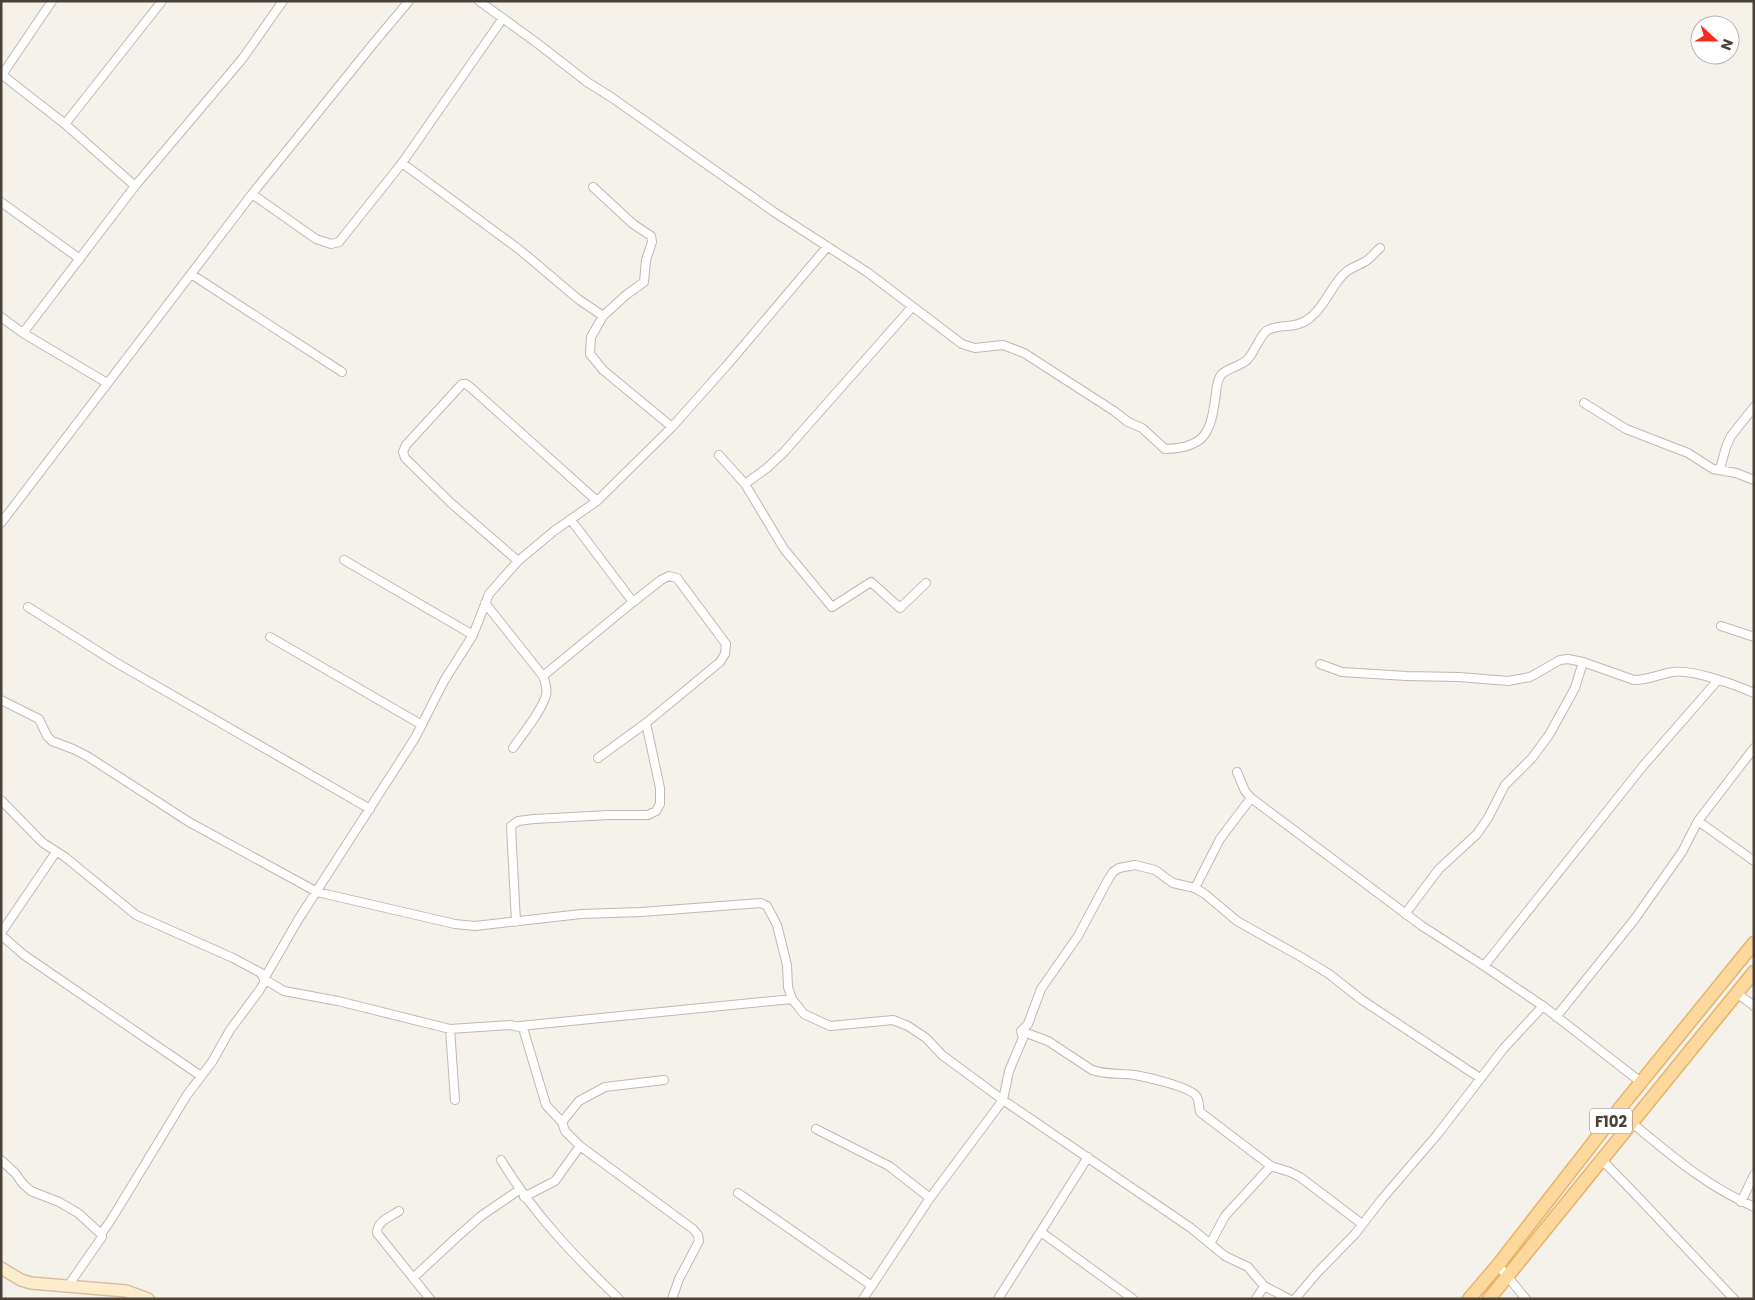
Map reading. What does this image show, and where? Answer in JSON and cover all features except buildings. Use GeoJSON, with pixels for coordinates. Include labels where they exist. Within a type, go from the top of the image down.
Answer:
{"type":"FeatureCollection","features":[{"type":"Feature","properties":{"kind":"main road","name":"F102"},"geometry":{"type":"LineString","coordinates":[[1469,1299],[1754,943]]}},
{"type":"Feature","properties":{"kind":"main road","name":"F102"},"geometry":{"type":"LineString","coordinates":[[1489,1299],[1754,972]]}},
{"type":"Feature","properties":{"kind":"street"},"geometry":{"type":"LineString","coordinates":[[52,1],[2,74],[65,124],[135,186]]}},
{"type":"Feature","properties":{"kind":"street"},"geometry":{"type":"LineString","coordinates":[[65,124],[162,1]]}},
{"type":"Feature","properties":{"kind":"street"},"geometry":{"type":"LineString","coordinates":[[23,334],[135,186],[243,58],[283,1]]}},
{"type":"Feature","properties":{"kind":"street"},"geometry":{"type":"LineString","coordinates":[[1,523],[252,194],[409,1]]}},
{"type":"Feature","properties":{"kind":"street"},"geometry":{"type":"LineString","coordinates":[[479,1],[587,82],[774,212],[867,272],[962,344],[975,348],[1003,345],[1024,353],[1128,422],[1142,428],[1165,449],[1180,449],[1192,446],[1202,439],[1212,420],[1218,378],[1224,372],[1246,361],[1256,349],[1261,336],[1267,330],[1294,326],[1310,318],[1319,309],[1333,286],[1347,271],[1366,261],[1380,248]]}},
{"type":"Feature","properties":{"kind":"street"},"geometry":{"type":"LineString","coordinates":[[252,194],[316,239],[334,244],[339,242],[402,163],[503,18]]}},
{"type":"Feature","properties":{"kind":"street"},"geometry":{"type":"LineString","coordinates":[[402,163],[520,250],[578,300],[603,316]]}},
{"type":"Feature","properties":{"kind":"street"},"geometry":{"type":"LineString","coordinates":[[593,187],[633,224],[651,236],[652,242],[646,260],[644,282],[603,316],[591,337],[590,354],[603,370],[672,427]]}},
{"type":"Feature","properties":{"kind":"street"},"geometry":{"type":"LineString","coordinates":[[1,202],[80,259]]}},
{"type":"Feature","properties":{"kind":"street"},"geometry":{"type":"LineString","coordinates":[[68,1286],[102,1237],[101,1234],[112,1220],[172,1118],[212,1062],[230,1030],[259,991],[294,926],[422,725],[444,681],[473,635],[488,594],[518,561],[554,531],[597,501],[672,427],[728,364],[827,246]]}},
{"type":"Feature","properties":{"kind":"street"},"geometry":{"type":"LineString","coordinates":[[191,274],[342,372]]}},
{"type":"Feature","properties":{"kind":"street"},"geometry":{"type":"LineString","coordinates":[[745,484],[784,452],[912,307]]}},
{"type":"Feature","properties":{"kind":"street"},"geometry":{"type":"LineString","coordinates":[[1,317],[23,334],[107,383]]}},
{"type":"Feature","properties":{"kind":"street"},"geometry":{"type":"LineString","coordinates":[[518,561],[451,503],[405,458],[403,452],[406,445],[462,384],[470,387],[597,501]]}},
{"type":"Feature","properties":{"kind":"street"},"geometry":{"type":"LineString","coordinates":[[1584,403],[1626,429],[1688,453],[1713,469],[1720,469],[1754,480]]}},
{"type":"Feature","properties":{"kind":"street"},"geometry":{"type":"LineString","coordinates":[[1720,469],[1731,436],[1754,407]]}},
{"type":"Feature","properties":{"kind":"street"},"geometry":{"type":"LineString","coordinates":[[719,455],[745,484],[784,549],[832,607],[871,582],[900,608],[926,583]]}},
{"type":"Feature","properties":{"kind":"street"},"geometry":{"type":"LineString","coordinates":[[571,520],[633,602]]}},
{"type":"Feature","properties":{"kind":"street"},"geometry":{"type":"LineString","coordinates":[[344,560],[473,635]]}},
{"type":"Feature","properties":{"kind":"street"},"geometry":{"type":"LineString","coordinates":[[543,676],[633,602],[669,576],[677,578],[726,644],[725,654],[720,662],[646,723],[598,758]]}},
{"type":"Feature","properties":{"kind":"street"},"geometry":{"type":"LineString","coordinates":[[485,603],[543,676],[547,686],[547,694],[543,703],[512,748]]}},
{"type":"Feature","properties":{"kind":"street"},"geometry":{"type":"LineString","coordinates":[[28,606],[115,662],[370,809]]}},
{"type":"Feature","properties":{"kind":"street"},"geometry":{"type":"LineString","coordinates":[[1721,626],[1754,637]]}},
{"type":"Feature","properties":{"kind":"street"},"geometry":{"type":"LineString","coordinates":[[270,638],[422,725]]}},
{"type":"Feature","properties":{"kind":"street"},"geometry":{"type":"LineString","coordinates":[[1320,664],[1342,672],[1508,681],[1530,677],[1560,660],[1568,659],[1583,662],[1634,680],[1650,679],[1674,672],[1718,680],[1754,693]]}},
{"type":"Feature","properties":{"kind":"street"},"geometry":{"type":"LineString","coordinates":[[1404,914],[1439,869],[1477,834],[1488,818],[1504,785],[1532,758],[1550,735],[1575,688],[1583,662]]}},
{"type":"Feature","properties":{"kind":"street"},"geometry":{"type":"LineString","coordinates":[[1484,966],[1643,766],[1718,680]]}},
{"type":"Feature","properties":{"kind":"street"},"geometry":{"type":"LineString","coordinates":[[1,700],[39,719],[47,736],[52,741],[87,756],[189,822],[317,892],[455,924],[475,926],[581,914],[641,912],[761,903],[767,906],[777,925],[787,965],[788,987],[792,999],[804,1014],[830,1026],[893,1020],[908,1026],[926,1038],[942,1055],[1003,1100],[1191,1228],[1226,1256],[1248,1267],[1264,1286],[1289,1299]]}},
{"type":"Feature","properties":{"kind":"street"},"geometry":{"type":"LineString","coordinates":[[516,922],[511,826],[518,821],[534,819],[648,815],[656,811],[660,804],[660,788],[646,723]]}},
{"type":"Feature","properties":{"kind":"street"},"geometry":{"type":"LineString","coordinates":[[1556,1017],[1634,920],[1682,852],[1698,821],[1754,748]]}},
{"type":"Feature","properties":{"kind":"street"},"geometry":{"type":"LineString","coordinates":[[1237,772],[1245,791],[1251,798],[1404,914],[1543,1006],[1642,1082]]}},
{"type":"Feature","properties":{"kind":"street"},"geometry":{"type":"LineString","coordinates":[[1195,888],[1220,839],[1251,798]]}},
{"type":"Feature","properties":{"kind":"street"},"geometry":{"type":"LineString","coordinates":[[1,800],[32,832],[99,883],[136,915],[233,958],[284,990],[338,1001],[450,1029],[520,1026],[792,999]]}},
{"type":"Feature","properties":{"kind":"street"},"geometry":{"type":"LineString","coordinates":[[1698,821],[1754,861]]}},
{"type":"Feature","properties":{"kind":"street"},"geometry":{"type":"LineString","coordinates":[[56,852],[1,934],[24,955],[201,1076]]}},
{"type":"Feature","properties":{"kind":"street"},"geometry":{"type":"LineString","coordinates":[[1021,1031],[1028,1024],[1042,989],[1078,936],[1113,872],[1126,866],[1147,867],[1155,870],[1173,883],[1195,888],[1206,894],[1237,921],[1322,970],[1362,1000],[1480,1078]]}},
{"type":"Feature","properties":{"kind":"street"},"geometry":{"type":"LineString","coordinates":[[1737,993],[1754,1006]]}},
{"type":"Feature","properties":{"kind":"street"},"geometry":{"type":"LineString","coordinates":[[1295,1299],[1362,1224],[1437,1135],[1480,1078],[1543,1006]]}},
{"type":"Feature","properties":{"kind":"street"},"geometry":{"type":"LineString","coordinates":[[520,1026],[525,1033],[546,1105],[562,1122],[565,1131],[580,1146],[693,1229],[698,1236],[699,1241],[696,1249],[679,1279],[672,1299]]}},
{"type":"Feature","properties":{"kind":"street"},"geometry":{"type":"LineString","coordinates":[[450,1029],[455,1100]]}},
{"type":"Feature","properties":{"kind":"street"},"geometry":{"type":"LineString","coordinates":[[863,1299],[930,1198],[1003,1100],[1009,1070],[1023,1038],[1021,1031]]}},
{"type":"Feature","properties":{"kind":"street"},"geometry":{"type":"LineString","coordinates":[[1021,1031],[1048,1041],[1092,1070],[1135,1075],[1192,1092],[1197,1097],[1200,1112],[1272,1166],[1300,1177],[1362,1224]]}},
{"type":"Feature","properties":{"kind":"street"},"geometry":{"type":"LineString","coordinates":[[562,1122],[579,1101],[605,1087],[664,1080]]}},
{"type":"Feature","properties":{"kind":"street"},"geometry":{"type":"LineString","coordinates":[[1632,1123],[1690,1172],[1741,1202],[1754,1207]]}},
{"type":"Feature","properties":{"kind":"street"},"geometry":{"type":"LineString","coordinates":[[816,1129],[889,1166],[930,1198]]}},
{"type":"Feature","properties":{"kind":"street"},"geometry":{"type":"LineString","coordinates":[[524,1197],[555,1181],[580,1146]]}},
{"type":"Feature","properties":{"kind":"street"},"geometry":{"type":"LineString","coordinates":[[998,1299],[1088,1157]]}},
{"type":"Feature","properties":{"kind":"street"},"geometry":{"type":"LineString","coordinates":[[1,1160],[31,1191],[59,1202],[78,1213],[101,1234]]}},
{"type":"Feature","properties":{"kind":"street"},"geometry":{"type":"LineString","coordinates":[[501,1160],[524,1197],[590,1272],[618,1299]]}},
{"type":"Feature","properties":{"kind":"street"},"geometry":{"type":"LineString","coordinates":[[1602,1160],[1734,1299]]}},
{"type":"Feature","properties":{"kind":"street"},"geometry":{"type":"LineString","coordinates":[[1210,1244],[1225,1216],[1272,1166]]}},
{"type":"Feature","properties":{"kind":"street"},"geometry":{"type":"LineString","coordinates":[[1741,1202],[1754,1175]]}},
{"type":"Feature","properties":{"kind":"street"},"geometry":{"type":"LineString","coordinates":[[413,1278],[481,1216],[519,1190]]}},
{"type":"Feature","properties":{"kind":"street"},"geometry":{"type":"LineString","coordinates":[[738,1193],[872,1286]]}},
{"type":"Feature","properties":{"kind":"street"},"geometry":{"type":"LineString","coordinates":[[399,1211],[379,1224],[377,1233],[430,1299]]}},
{"type":"Feature","properties":{"kind":"street"},"geometry":{"type":"LineString","coordinates":[[1041,1232],[1133,1299]]}},
{"type":"Feature","properties":{"kind":"street"},"geometry":{"type":"LineString","coordinates":[[1498,1265],[1526,1299]]}},
{"type":"Feature","properties":{"kind":"street"},"geometry":{"type":"LineString","coordinates":[[1,1268],[21,1280],[31,1283],[126,1290],[148,1299]]}},
{"type":"Feature","properties":{"kind":"street"},"geometry":{"type":"LineString","coordinates":[[1256,1299],[1264,1286]]}}]}
